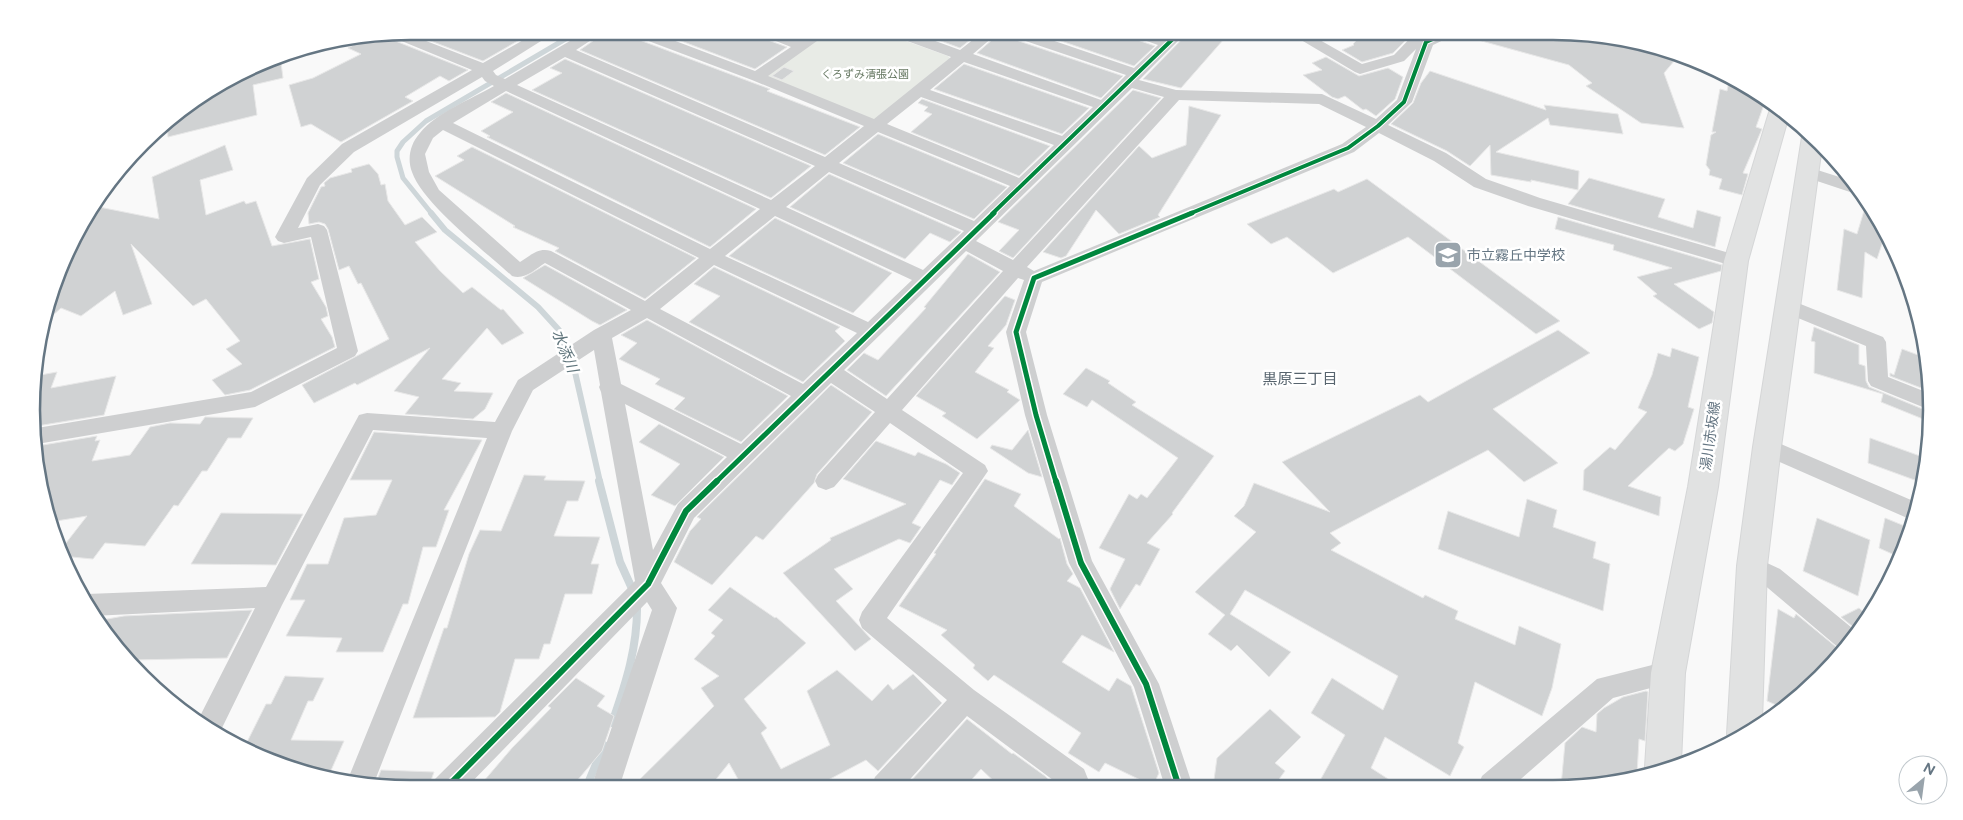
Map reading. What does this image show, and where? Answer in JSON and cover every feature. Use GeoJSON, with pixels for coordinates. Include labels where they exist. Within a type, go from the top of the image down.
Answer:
{"type":"FeatureCollection","features":[{"type":"Feature","properties":{"kind":"main road","name":"湯川赤坂線"},"geometry":{"type":"LineString","coordinates":[[1664,762],[1668,674],[1703,487],[1736,261],[1778,116]]}},
{"type":"Feature","properties":{"kind":"main road"},"geometry":{"type":"LineString","coordinates":[[1744,726],[1752,566],[1767,447],[1812,145]]}},
{"type":"Feature","properties":{"kind":"street"},"geometry":{"type":"LineString","coordinates":[[408,40],[927,279]]}},
{"type":"Feature","properties":{"kind":"street"},"geometry":{"type":"LineString","coordinates":[[540,40],[426,136],[417,154],[420,172],[432,193],[519,272],[544,255],[806,395]]}},
{"type":"Feature","properties":{"kind":"street"},"geometry":{"type":"LineString","coordinates":[[41,435],[255,399],[348,351],[318,230],[284,237],[313,182],[348,148],[495,79],[564,51],[583,40]]}},
{"type":"Feature","properties":{"kind":"street"},"geometry":{"type":"LineString","coordinates":[[660,40],[757,77],[874,127],[1022,185]]}},
{"type":"Feature","properties":{"kind":"street"},"geometry":{"type":"LineString","coordinates":[[787,40],[803,46]]}},
{"type":"Feature","properties":{"kind":"street"},"geometry":{"type":"LineString","coordinates":[[757,77],[811,40]]}},
{"type":"Feature","properties":{"kind":"street"},"geometry":{"type":"LineString","coordinates":[[918,40],[1104,106]]}},
{"type":"Feature","properties":{"kind":"street"},"geometry":{"type":"LineString","coordinates":[[363,777],[501,431],[525,385],[601,335],[646,310],[982,40]]}},
{"type":"Feature","properties":{"kind":"street"},"geometry":{"type":"LineString","coordinates":[[1034,40],[1175,95],[1322,99],[1440,157],[1480,183],[1534,202],[1736,261]]}},
{"type":"Feature","properties":{"kind":"street"},"geometry":{"type":"LineString","coordinates":[[1159,40],[1168,43]]}},
{"type":"Feature","properties":{"kind":"street"},"geometry":{"type":"LineString","coordinates":[[454,780],[648,584],[686,511],[1171,40]]}},
{"type":"Feature","properties":{"kind":"street"},"geometry":{"type":"LineString","coordinates":[[1309,40],[1360,69],[1399,58],[1412,40]]}},
{"type":"Feature","properties":{"kind":"street"},"geometry":{"type":"LineString","coordinates":[[1025,274],[1348,148],[1378,126],[1404,102],[1426,42],[1431,40]]}},
{"type":"Feature","properties":{"kind":"street"},"geometry":{"type":"LineString","coordinates":[[564,51],[827,165],[969,236],[1025,274]]}},
{"type":"Feature","properties":{"kind":"street"},"geometry":{"type":"LineString","coordinates":[[918,91],[1065,143]]}},
{"type":"Feature","properties":{"kind":"street"},"geometry":{"type":"LineString","coordinates":[[826,481],[887,410],[1025,274],[1084,192],[1175,95]]}},
{"type":"Feature","properties":{"kind":"street"},"geometry":{"type":"LineString","coordinates":[[441,123],[712,257],[872,332]]}},
{"type":"Feature","properties":{"kind":"street"},"geometry":{"type":"LineString","coordinates":[[1808,172],[1847,185]]}},
{"type":"Feature","properties":{"kind":"street"},"geometry":{"type":"LineString","coordinates":[[1025,274],[1016,332],[1036,415],[1080,563],[1146,684],[1177,780]]}},
{"type":"Feature","properties":{"kind":"street"},"geometry":{"type":"LineString","coordinates":[[1788,306],[1876,342],[1878,381],[1923,399]]}},
{"type":"Feature","properties":{"kind":"street"},"geometry":{"type":"LineString","coordinates":[[601,335],[609,387],[648,584],[665,608],[608,780]]}},
{"type":"Feature","properties":{"kind":"street"},"geometry":{"type":"LineString","coordinates":[[831,372],[977,471],[871,620],[965,699],[1073,780]]}},
{"type":"Feature","properties":{"kind":"street"},"geometry":{"type":"LineString","coordinates":[[609,387],[744,456]]}},
{"type":"Feature","properties":{"kind":"street"},"geometry":{"type":"LineString","coordinates":[[211,722],[274,597],[367,421],[501,431]]}},
{"type":"Feature","properties":{"kind":"street"},"geometry":{"type":"LineString","coordinates":[[1767,447],[1909,509]]}},
{"type":"Feature","properties":{"kind":"street"},"geometry":{"type":"LineString","coordinates":[[1752,566],[1771,576],[1844,638]]}},
{"type":"Feature","properties":{"kind":"street"},"geometry":{"type":"LineString","coordinates":[[96,605],[274,597]]}},
{"type":"Feature","properties":{"kind":"street"},"geometry":{"type":"LineString","coordinates":[[1499,780],[1606,688],[1668,674]]}},
{"type":"Feature","properties":{"kind":"street"},"geometry":{"type":"LineString","coordinates":[[892,780],[965,699]]}},
{"type":"Feature","properties":{"kind":"green space","name":"くろずみ清張公園"},"geometry":{"type":"Polygon","coordinates":[[[815,40],[903,40],[950,58],[874,121],[766,79],[766,74],[815,40]]]}},
{"type":"Feature","properties":{"kind":"building"},"geometry":{"type":"Polygon","coordinates":[[[428,40],[519,40],[483,61],[428,40]]]}},
{"type":"Feature","properties":{"kind":"building"},"geometry":{"type":"Polygon","coordinates":[[[594,40],[640,40],[770,89],[767,91],[860,127],[825,155],[580,50],[594,40]]]}},
{"type":"Feature","properties":{"kind":"building"},"geometry":{"type":"Polygon","coordinates":[[[679,40],[768,40],[787,47],[755,69],[679,40]]]}},
{"type":"Feature","properties":{"kind":"building"},"geometry":{"type":"Polygon","coordinates":[[[938,40],[970,40],[960,48],[938,40]]]}},
{"type":"Feature","properties":{"kind":"building"},"geometry":{"type":"Polygon","coordinates":[[[992,40],[1016,40],[1123,76],[1101,98],[977,53],[992,40]]]}},
{"type":"Feature","properties":{"kind":"building"},"geometry":{"type":"Polygon","coordinates":[[[1058,40],[1138,40],[1155,46],[1134,66],[1058,40]]]}},
{"type":"Feature","properties":{"kind":"building"},"geometry":{"type":"Polygon","coordinates":[[[1181,40],[1223,40],[1181,88],[1143,79],[1181,40]]]}},
{"type":"Feature","properties":{"kind":"building"},"geometry":{"type":"Polygon","coordinates":[[[1357,40],[1405,41],[1393,53],[1362,62],[1342,50],[1357,40]]]}},
{"type":"Feature","properties":{"kind":"building"},"geometry":{"type":"Polygon","coordinates":[[[1478,40],[1553,40],[1601,43],[1625,47],[1674,61],[1664,73],[1684,128],[1641,123],[1586,86],[1592,83],[1569,65],[1478,40]]]}},
{"type":"Feature","properties":{"kind":"building"},"geometry":{"type":"Polygon","coordinates":[[[395,41],[468,70],[449,81],[440,76],[405,97],[413,101],[341,142],[311,124],[301,127],[289,85],[313,78],[361,54],[348,48],[362,43],[395,41]]]}},
{"type":"Feature","properties":{"kind":"building"},"geometry":{"type":"Polygon","coordinates":[[[1326,57],[1359,76],[1388,68],[1403,77],[1395,99],[1376,116],[1366,109],[1363,110],[1345,96],[1338,99],[1332,97],[1303,75],[1322,70],[1312,63],[1326,57]]]}},
{"type":"Feature","properties":{"kind":"building"},"geometry":{"type":"Polygon","coordinates":[[[565,59],[811,166],[771,198],[532,90],[562,73],[550,68],[565,59]]]}},
{"type":"Feature","properties":{"kind":"building"},"geometry":{"type":"Polygon","coordinates":[[[281,63],[283,78],[253,85],[257,115],[168,137],[168,131],[204,102],[246,78],[281,63]]]}},
{"type":"Feature","properties":{"kind":"building"},"geometry":{"type":"Polygon","coordinates":[[[964,64],[1089,108],[1062,134],[934,89],[964,64]]]}},
{"type":"Feature","properties":{"kind":"building"},"geometry":{"type":"Polygon","coordinates":[[[784,67],[794,71],[782,80],[772,76],[784,67]]]}},
{"type":"Feature","properties":{"kind":"building"},"geometry":{"type":"Polygon","coordinates":[[[1430,71],[1546,110],[1544,105],[1618,114],[1623,134],[1550,125],[1548,118],[1496,152],[1579,171],[1578,190],[1531,180],[1531,182],[1491,175],[1490,145],[1470,166],[1447,151],[1391,124],[1413,103],[1421,83],[1430,71]]]}},
{"type":"Feature","properties":{"kind":"building"},"geometry":{"type":"Polygon","coordinates":[[[1728,84],[1764,105],[1756,127],[1762,129],[1743,173],[1748,174],[1742,195],[1719,189],[1722,179],[1709,175],[1710,170],[1706,165],[1711,135],[1716,132],[1712,132],[1720,89],[1727,91],[1728,84]]]}},
{"type":"Feature","properties":{"kind":"building"},"geometry":{"type":"Polygon","coordinates":[[[1133,90],[1161,98],[1013,258],[999,251],[1019,230],[998,222],[1133,90]]]}},
{"type":"Feature","properties":{"kind":"building"},"geometry":{"type":"Polygon","coordinates":[[[506,93],[756,209],[710,247],[487,137],[490,136],[481,131],[513,112],[491,102],[506,93]]]}},
{"type":"Feature","properties":{"kind":"building"},"geometry":{"type":"Polygon","coordinates":[[[922,99],[1050,146],[1019,176],[911,132],[932,114],[924,111],[928,107],[918,103],[922,99]]]}},
{"type":"Feature","properties":{"kind":"building"},"geometry":{"type":"Polygon","coordinates":[[[1189,106],[1221,115],[1158,215],[1160,217],[1119,234],[1096,210],[1066,256],[1061,258],[1043,252],[1139,146],[1152,158],[1186,145],[1189,106]]]}},
{"type":"Feature","properties":{"kind":"building"},"geometry":{"type":"Polygon","coordinates":[[[878,134],[1007,187],[974,219],[843,163],[878,134]]]}},
{"type":"Feature","properties":{"kind":"building"},"geometry":{"type":"Polygon","coordinates":[[[225,145],[233,170],[200,180],[206,215],[244,201],[246,204],[256,201],[272,246],[310,239],[319,279],[311,282],[326,307],[328,316],[321,319],[332,337],[335,347],[250,390],[225,395],[212,380],[242,364],[226,349],[240,341],[206,299],[193,306],[131,244],[152,304],[123,315],[115,291],[81,316],[61,308],[53,315],[68,268],[100,207],[159,219],[152,177],[225,145]]]}},
{"type":"Feature","properties":{"kind":"building"},"geometry":{"type":"Polygon","coordinates":[[[472,147],[696,258],[645,299],[555,251],[559,248],[513,227],[515,226],[435,176],[464,160],[457,156],[472,147]]]}},
{"type":"Feature","properties":{"kind":"building"},"geometry":{"type":"Polygon","coordinates":[[[369,164],[378,174],[381,185],[385,184],[388,201],[405,225],[422,217],[437,232],[415,242],[440,271],[463,293],[472,287],[501,310],[503,309],[524,333],[502,345],[487,328],[442,379],[461,383],[454,391],[493,393],[485,409],[473,419],[405,414],[419,397],[394,391],[430,348],[357,385],[355,383],[314,403],[302,385],[389,339],[361,283],[358,284],[349,266],[339,270],[325,224],[319,222],[309,224],[308,213],[321,187],[325,186],[324,183],[330,178],[352,172],[351,169],[369,164]]]}},
{"type":"Feature","properties":{"kind":"building"},"geometry":{"type":"Polygon","coordinates":[[[829,174],[961,232],[950,242],[930,233],[905,259],[790,207],[829,174]]]}},
{"type":"Feature","properties":{"kind":"building"},"geometry":{"type":"Polygon","coordinates":[[[1589,178],[1665,199],[1658,217],[1693,228],[1697,210],[1721,217],[1715,247],[1568,204],[1589,178]]]}},
{"type":"Feature","properties":{"kind":"building"},"geometry":{"type":"Polygon","coordinates":[[[1367,179],[1560,321],[1536,334],[1408,237],[1333,273],[1287,237],[1271,244],[1247,224],[1334,189],[1338,192],[1367,179]]]}},
{"type":"Feature","properties":{"kind":"building"},"geometry":{"type":"Polygon","coordinates":[[[1864,210],[1883,242],[1877,259],[1865,252],[1862,298],[1837,290],[1844,229],[1857,234],[1864,210]]]}},
{"type":"Feature","properties":{"kind":"building"},"geometry":{"type":"Polygon","coordinates":[[[1558,217],[1722,265],[1721,271],[1674,284],[1714,312],[1712,323],[1699,329],[1653,296],[1657,294],[1637,277],[1672,268],[1613,250],[1614,245],[1555,229],[1558,217]]]}},
{"type":"Feature","properties":{"kind":"building"},"geometry":{"type":"Polygon","coordinates":[[[775,218],[892,273],[853,313],[729,256],[775,218]]]}},
{"type":"Feature","properties":{"kind":"building"},"geometry":{"type":"Polygon","coordinates":[[[968,254],[1000,272],[886,396],[847,370],[864,353],[878,360],[926,308],[924,307],[968,254]]]}},
{"type":"Feature","properties":{"kind":"building"},"geometry":{"type":"Polygon","coordinates":[[[545,265],[627,310],[600,325],[592,321],[523,278],[545,265]]]}},
{"type":"Feature","properties":{"kind":"building"},"geometry":{"type":"Polygon","coordinates":[[[714,267],[840,327],[835,331],[845,341],[803,382],[689,322],[720,296],[694,284],[714,267]]]}},
{"type":"Feature","properties":{"kind":"building"},"geometry":{"type":"Polygon","coordinates":[[[1005,296],[1015,300],[1006,325],[988,346],[994,348],[975,372],[1009,390],[1007,392],[1020,400],[977,439],[942,416],[946,413],[916,396],[1005,296]]]}},
{"type":"Feature","properties":{"kind":"building"},"geometry":{"type":"Polygon","coordinates":[[[647,320],[788,396],[741,442],[674,409],[685,398],[655,384],[660,379],[619,359],[637,343],[621,335],[647,320]]]}},
{"type":"Feature","properties":{"kind":"building"},"geometry":{"type":"Polygon","coordinates":[[[1814,327],[1859,345],[1859,364],[1865,366],[1866,381],[1869,387],[1923,409],[1923,419],[1881,402],[1883,394],[1814,373],[1815,342],[1811,341],[1814,327]]]}},
{"type":"Feature","properties":{"kind":"building"},"geometry":{"type":"Polygon","coordinates":[[[1558,330],[1590,353],[1493,409],[1558,463],[1524,482],[1488,450],[1330,533],[1341,543],[1331,550],[1423,598],[1425,595],[1458,611],[1455,619],[1515,645],[1519,626],[1561,644],[1552,688],[1542,716],[1475,682],[1458,743],[1464,747],[1450,776],[1385,737],[1371,768],[1390,780],[1320,780],[1345,735],[1311,713],[1332,678],[1383,710],[1398,676],[1245,590],[1230,614],[1291,652],[1269,677],[1237,645],[1231,651],[1208,634],[1225,615],[1195,592],[1256,532],[1234,516],[1244,506],[1254,483],[1330,512],[1282,462],[1420,395],[1428,402],[1558,330]]]}},
{"type":"Feature","properties":{"kind":"building"},"geometry":{"type":"Polygon","coordinates":[[[1672,348],[1699,357],[1688,407],[1694,409],[1683,444],[1675,451],[1669,448],[1628,486],[1661,497],[1659,516],[1583,490],[1584,470],[1610,447],[1615,450],[1647,412],[1638,408],[1652,375],[1658,353],[1670,357],[1672,348]]]}},
{"type":"Feature","properties":{"kind":"building"},"geometry":{"type":"Polygon","coordinates":[[[1902,349],[1919,355],[1922,388],[1890,376],[1890,373],[1894,375],[1902,349]]]}},
{"type":"Feature","properties":{"kind":"building"},"geometry":{"type":"Polygon","coordinates":[[[1086,368],[1110,381],[1108,383],[1136,402],[1132,405],[1214,456],[1173,514],[1147,543],[1160,549],[1140,586],[1136,584],[1120,609],[1110,589],[1125,559],[1099,548],[1129,494],[1137,499],[1141,494],[1147,498],[1178,458],[1092,400],[1087,407],[1063,394],[1086,368]]]}},
{"type":"Feature","properties":{"kind":"building"},"geometry":{"type":"Polygon","coordinates":[[[57,372],[51,388],[116,376],[104,415],[41,425],[42,375],[57,372]]]}},
{"type":"Feature","properties":{"kind":"building"},"geometry":{"type":"Polygon","coordinates":[[[831,385],[872,412],[817,474],[814,483],[763,540],[756,536],[712,585],[674,562],[690,531],[701,519],[697,517],[831,385]]]}},
{"type":"Feature","properties":{"kind":"building"},"geometry":{"type":"Polygon","coordinates":[[[205,417],[253,418],[241,438],[228,438],[207,471],[202,471],[178,506],[174,505],[145,546],[105,543],[93,559],[70,557],[65,544],[87,516],[57,521],[47,482],[42,445],[97,436],[95,441],[100,440],[92,461],[130,455],[150,427],[170,423],[200,424],[205,417]]]}},
{"type":"Feature","properties":{"kind":"building"},"geometry":{"type":"Polygon","coordinates":[[[659,424],[724,457],[675,506],[651,495],[680,464],[639,442],[659,424]]]}},
{"type":"Feature","properties":{"kind":"building"},"geometry":{"type":"Polygon","coordinates":[[[1028,430],[1042,477],[1028,473],[990,448],[992,445],[1012,450],[1028,430]]]}},
{"type":"Feature","properties":{"kind":"building"},"geometry":{"type":"Polygon","coordinates":[[[374,432],[482,440],[444,510],[449,510],[436,547],[423,547],[408,604],[403,604],[383,652],[336,652],[342,638],[286,636],[305,600],[290,600],[307,564],[328,564],[344,518],[376,515],[392,480],[350,480],[374,432]]]}},
{"type":"Feature","properties":{"kind":"building"},"geometry":{"type":"Polygon","coordinates":[[[1870,438],[1920,456],[1916,481],[1868,463],[1870,438]]]}},
{"type":"Feature","properties":{"kind":"building"},"geometry":{"type":"Polygon","coordinates":[[[876,441],[915,456],[918,452],[946,464],[960,473],[952,485],[940,480],[912,523],[921,527],[910,543],[899,539],[834,569],[853,589],[836,601],[871,639],[855,651],[783,573],[831,540],[830,538],[906,504],[843,479],[876,441]]]}},
{"type":"Feature","properties":{"kind":"building"},"geometry":{"type":"Polygon","coordinates":[[[524,475],[546,476],[544,480],[585,481],[578,501],[567,501],[554,536],[600,537],[591,564],[599,564],[592,594],[565,594],[550,644],[544,644],[539,659],[515,659],[500,712],[495,717],[413,718],[444,628],[447,628],[469,554],[480,530],[501,531],[524,475]]]}},
{"type":"Feature","properties":{"kind":"building"},"geometry":{"type":"Polygon","coordinates":[[[985,479],[1021,494],[1014,506],[1060,538],[1067,564],[1073,574],[1067,581],[1080,588],[1114,652],[1082,635],[1062,662],[1109,691],[1117,678],[1131,686],[1159,773],[1156,780],[1140,780],[1105,763],[1099,772],[1068,753],[1081,733],[994,675],[988,681],[973,668],[975,665],[941,635],[947,630],[899,606],[936,554],[934,553],[985,479]]]}},
{"type":"Feature","properties":{"kind":"building"},"geometry":{"type":"Polygon","coordinates":[[[1527,499],[1557,510],[1553,527],[1596,542],[1593,558],[1610,564],[1603,611],[1438,549],[1448,511],[1519,537],[1527,499]]]}},
{"type":"Feature","properties":{"kind":"building"},"geometry":{"type":"Polygon","coordinates":[[[221,513],[303,514],[276,565],[191,564],[221,513]]]}},
{"type":"Feature","properties":{"kind":"building"},"geometry":{"type":"Polygon","coordinates":[[[1817,518],[1870,540],[1858,596],[1803,571],[1817,518]]]}},
{"type":"Feature","properties":{"kind":"building"},"geometry":{"type":"Polygon","coordinates":[[[1885,518],[1904,526],[1894,555],[1879,548],[1885,518]]]}},
{"type":"Feature","properties":{"kind":"building"},"geometry":{"type":"Polygon","coordinates":[[[730,587],[776,617],[806,643],[744,699],[767,728],[761,733],[781,769],[830,745],[807,691],[837,670],[872,701],[888,684],[893,690],[913,674],[942,703],[878,771],[866,760],[828,780],[739,780],[729,763],[715,780],[639,780],[714,706],[701,688],[719,676],[694,659],[715,636],[711,633],[723,620],[708,610],[730,587]]]}},
{"type":"Feature","properties":{"kind":"building"},"geometry":{"type":"Polygon","coordinates":[[[1859,608],[1863,612],[1853,627],[1841,617],[1859,608]]]}},
{"type":"Feature","properties":{"kind":"building"},"geometry":{"type":"Polygon","coordinates":[[[1778,609],[1794,618],[1796,614],[1837,647],[1815,672],[1778,704],[1776,705],[1767,701],[1778,609]]]}},
{"type":"Feature","properties":{"kind":"building"},"geometry":{"type":"Polygon","coordinates":[[[252,610],[227,658],[137,660],[105,619],[124,616],[252,610]]]}},
{"type":"Feature","properties":{"kind":"building"},"geometry":{"type":"Polygon","coordinates":[[[285,676],[324,678],[313,701],[308,701],[291,740],[344,741],[331,771],[291,760],[247,742],[266,704],[271,704],[285,676]]]}},
{"type":"Feature","properties":{"kind":"building"},"geometry":{"type":"Polygon","coordinates":[[[576,678],[605,696],[597,706],[614,716],[602,751],[578,780],[485,780],[512,748],[551,708],[548,706],[576,678]]]}},
{"type":"Feature","properties":{"kind":"building"},"geometry":{"type":"Polygon","coordinates":[[[1648,692],[1645,741],[1639,739],[1637,770],[1601,777],[1562,780],[1565,743],[1582,727],[1596,732],[1597,714],[1623,697],[1648,692]]]}},
{"type":"Feature","properties":{"kind":"building"},"geometry":{"type":"Polygon","coordinates":[[[1270,709],[1301,737],[1275,763],[1285,771],[1278,780],[1214,780],[1217,758],[1270,709]]]}},
{"type":"Feature","properties":{"kind":"building"},"geometry":{"type":"Polygon","coordinates":[[[967,719],[1049,780],[993,780],[981,769],[971,780],[912,780],[967,719]]]}},
{"type":"Feature","properties":{"kind":"building"},"geometry":{"type":"Polygon","coordinates":[[[381,770],[434,772],[431,780],[378,778],[381,770]]]}},
{"type":"Feature","properties":{"kind":"waterway","name":"水添川"},"geometry":{"type":"LineString","coordinates":[[432,214],[403,178],[397,157],[397,151],[403,142],[426,121],[564,40]]}},
{"type":"Feature","properties":{"kind":"waterway","name":"水添川"},"geometry":{"type":"LineString","coordinates":[[431,213],[445,230],[538,307],[559,330],[565,358],[575,372],[600,482]]}},
{"type":"Feature","properties":{"kind":"waterway","name":"水添川"},"geometry":{"type":"LineString","coordinates":[[599,481],[620,562],[634,593]]}},
{"type":"Feature","properties":{"kind":"waterway","name":"水添川"},"geometry":{"type":"LineString","coordinates":[[612,723],[633,649],[637,603]]}},
{"type":"Feature","properties":{"kind":"waterway","name":"水添川"},"geometry":{"type":"LineString","coordinates":[[589,780],[604,745]]}},
{"type":"Feature","properties":{"kind":"cycle path"},"geometry":{"type":"LineString","coordinates":[[454,780],[648,584],[686,511],[1172,40]]}},
{"type":"Feature","properties":{"kind":"cycle path"},"geometry":{"type":"LineString","coordinates":[[1177,780],[1146,684],[1081,563],[1036,415],[1016,332],[1034,278],[1348,148],[1378,126],[1404,102],[1426,42],[1431,40]]}},
{"type":"Feature","properties":{"kind":"place","name":"市立霧丘中学校"},"geometry":{"type":"Point","coordinates":[1448,255]}},
{"type":"Feature","properties":{"kind":"district","name":"黒原三丁目"},"geometry":{"type":"Point","coordinates":[1300,379]}}]}
